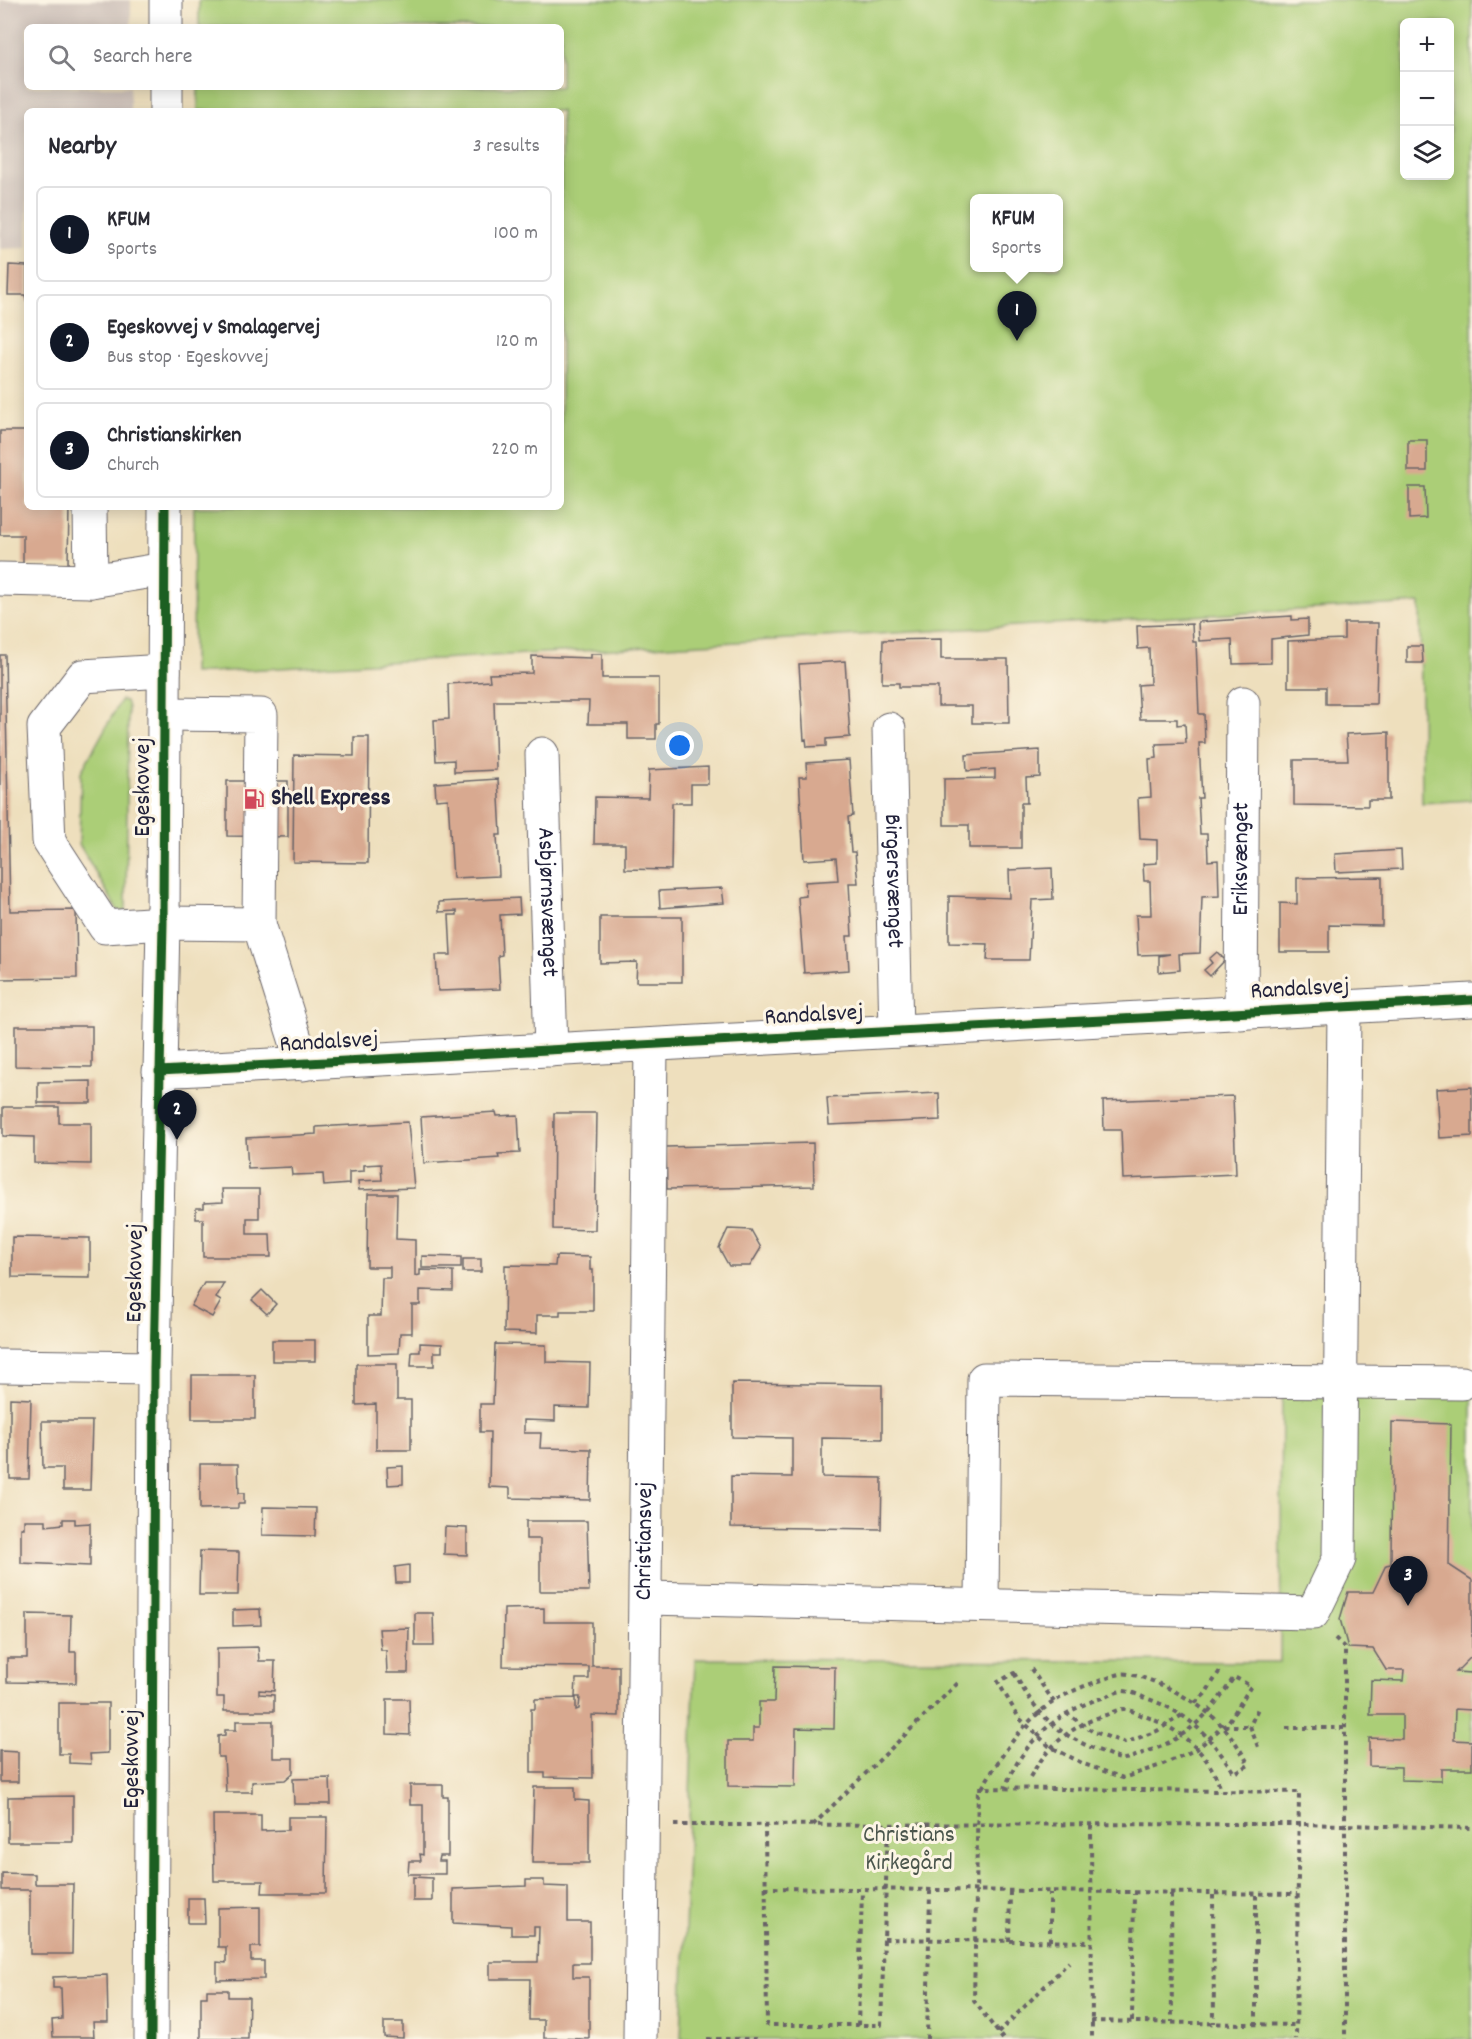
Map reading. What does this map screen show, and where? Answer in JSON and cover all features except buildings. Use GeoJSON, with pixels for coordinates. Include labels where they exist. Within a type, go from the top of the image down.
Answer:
{"type":"FeatureCollection","features":[{"type":"Feature","properties":{"kind":"street"},"geometry":{"type":"LineString","coordinates":[[166,0],[166,24]]}},
{"type":"Feature","properties":{"kind":"street"},"geometry":{"type":"LineString","coordinates":[[166,90],[166,108]]}},
{"type":"Feature","properties":{"kind":"street"},"geometry":{"type":"LineString","coordinates":[[90,510],[91,580]]}},
{"type":"Feature","properties":{"kind":"street","name":"Egeskovvej"},"geometry":{"type":"LineString","coordinates":[[151,2039],[154,1368],[163,923],[165,510]]}},
{"type":"Feature","properties":{"kind":"street"},"geometry":{"type":"LineString","coordinates":[[0,579],[91,580],[165,569]]}},
{"type":"Feature","properties":{"kind":"street"},"geometry":{"type":"LineString","coordinates":[[164,671],[83,676],[44,727],[49,841],[105,927],[163,923],[259,924]]}},
{"type":"Feature","properties":{"kind":"street","name":"Eriksvænget"},"geometry":{"type":"LineString","coordinates":[[1241,1012],[1243,703]]}},
{"type":"Feature","properties":{"kind":"street"},"geometry":{"type":"LineString","coordinates":[[164,714],[261,715],[259,924],[303,1064]]}},
{"type":"Feature","properties":{"kind":"street","name":"Birgersvænget"},"geometry":{"type":"LineString","coordinates":[[889,729],[897,1031]]}},
{"type":"Feature","properties":{"kind":"street","name":"Asbjørnsvænget"},"geometry":{"type":"LineString","coordinates":[[542,754],[551,1050]]}},
{"type":"Feature","properties":{"kind":"street","name":"Randalsvej"},"geometry":{"type":"LineString","coordinates":[[159,1071],[1472,1000]]}},
{"type":"Feature","properties":{"kind":"street"},"geometry":{"type":"LineString","coordinates":[[646,1598],[1313,1613],[1338,1559],[1344,1007]]}},
{"type":"Feature","properties":{"kind":"street","name":"Christiansvej"},"geometry":{"type":"LineString","coordinates":[[640,2039],[651,1044]]}},
{"type":"Feature","properties":{"kind":"street"},"geometry":{"type":"LineString","coordinates":[[0,1366],[154,1368]]}},
{"type":"Feature","properties":{"kind":"street"},"geometry":{"type":"LineString","coordinates":[[982,1605],[984,1379],[1462,1383]]}},
{"type":"Feature","properties":{"kind":"path"},"geometry":{"type":"LineString","coordinates":[[1313,1613],[1345,1648],[1345,2039]]}},
{"type":"Feature","properties":{"kind":"path"},"geometry":{"type":"LineString","coordinates":[[1031,1669],[1054,1702]]}},
{"type":"Feature","properties":{"kind":"path"},"geometry":{"type":"LineString","coordinates":[[1195,1703],[1205,1694],[1221,1669]]}},
{"type":"Feature","properties":{"kind":"path"},"geometry":{"type":"LineString","coordinates":[[1014,1672],[1031,1704],[1050,1723],[1064,1734],[1123,1760],[1156,1749],[1183,1735],[1209,1712],[1234,1677],[1251,1686],[1229,1721],[1197,1749],[1123,1778],[1084,1764],[1051,1747],[1019,1718],[998,1682],[1014,1672]]}},
{"type":"Feature","properties":{"kind":"path"},"geometry":{"type":"LineString","coordinates":[[982,1788],[1013,1737],[1039,1712],[1078,1687],[1126,1673],[1172,1690],[1209,1712],[1234,1737],[1249,1765],[1234,1773],[1210,1738],[1196,1725],[1159,1702],[1124,1691],[1088,1702],[1050,1723],[1028,1745],[1010,1773],[1005,1788]]}},
{"type":"Feature","properties":{"kind":"path"},"geometry":{"type":"LineString","coordinates":[[813,1825],[960,1681]]}},
{"type":"Feature","properties":{"kind":"path"},"geometry":{"type":"LineString","coordinates":[[1258,1706],[1250,1726],[1258,1747]]}},
{"type":"Feature","properties":{"kind":"path"},"geometry":{"type":"LineString","coordinates":[[1030,1777],[1051,1747],[1064,1734],[1083,1724],[1124,1709],[1165,1725],[1183,1735],[1204,1755],[1218,1780],[1221,1791]]}},
{"type":"Feature","properties":{"kind":"path"},"geometry":{"type":"LineString","coordinates":[[1066,1713],[1092,1731],[1125,1743],[1182,1715]]}},
{"type":"Feature","properties":{"kind":"path"},"geometry":{"type":"LineString","coordinates":[[1224,1726],[1250,1726]]}},
{"type":"Feature","properties":{"kind":"path"},"geometry":{"type":"LineString","coordinates":[[1286,1728],[1344,1728]]}},
{"type":"Feature","properties":{"kind":"path"},"geometry":{"type":"LineString","coordinates":[[1003,2039],[974,2001],[978,1788],[1299,1792],[1296,2039]]}},
{"type":"Feature","properties":{"kind":"path"},"geometry":{"type":"LineString","coordinates":[[641,1824],[976,1826],[1299,1824],[1472,1828]]}},
{"type":"Feature","properties":{"kind":"path"},"geometry":{"type":"LineString","coordinates":[[765,1824],[766,2025],[881,2025],[888,1825]]}},
{"type":"Feature","properties":{"kind":"path"},"geometry":{"type":"LineString","coordinates":[[1091,1825],[1092,2039]]}},
{"type":"Feature","properties":{"kind":"path"},"geometry":{"type":"LineString","coordinates":[[765,1888],[1091,1894],[1298,1894]]}},
{"type":"Feature","properties":{"kind":"path"},"geometry":{"type":"LineString","coordinates":[[858,2025],[862,1891]]}},
{"type":"Feature","properties":{"kind":"path"},"geometry":{"type":"LineString","coordinates":[[927,2039],[930,1891]]}},
{"type":"Feature","properties":{"kind":"path"},"geometry":{"type":"LineString","coordinates":[[1009,1941],[1010,1892]]}},
{"type":"Feature","properties":{"kind":"path"},"geometry":{"type":"LineString","coordinates":[[1050,1893],[1050,1941]]}},
{"type":"Feature","properties":{"kind":"path"},"geometry":{"type":"LineString","coordinates":[[1132,2021],[1134,1894]]}},
{"type":"Feature","properties":{"kind":"path"},"geometry":{"type":"LineString","coordinates":[[1172,1894],[1172,2022]]}},
{"type":"Feature","properties":{"kind":"path"},"geometry":{"type":"LineString","coordinates":[[1213,1895],[1214,2023]]}},
{"type":"Feature","properties":{"kind":"path"},"geometry":{"type":"LineString","coordinates":[[1256,1895],[1256,2024]]}},
{"type":"Feature","properties":{"kind":"path"},"geometry":{"type":"LineString","coordinates":[[885,1939],[1091,1942]]}},
{"type":"Feature","properties":{"kind":"path"},"geometry":{"type":"LineString","coordinates":[[998,2033],[1069,1962]]}},
{"type":"Feature","properties":{"kind":"path"},"geometry":{"type":"LineString","coordinates":[[1092,2021],[1295,2025]]}},
{"type":"Feature","properties":{"kind":"path"},"geometry":{"type":"LineString","coordinates":[[707,2039],[757,2039]]}},
{"type":"Feature","properties":{"kind":"shaded area"},"geometry":{"type":"Polygon","coordinates":[[[0,0],[131,0],[131,24],[24,24],[24,90],[130,90],[130,108],[24,108],[24,248],[0,249],[0,0]]]}},
{"type":"Feature","properties":{"kind":"green space"},"geometry":{"type":"Polygon","coordinates":[[[199,0],[1472,0],[1472,800],[1422,803],[1420,603],[193,673],[194,510],[564,510],[564,108],[198,108],[198,90],[564,90],[564,24],[199,24],[199,0]]]}},
{"type":"Feature","properties":{"kind":"green space"},"geometry":{"type":"Polygon","coordinates":[[[121,700],[126,701],[128,708],[126,911],[118,911],[79,844],[81,772],[121,700]]]}},
{"type":"Feature","properties":{"kind":"green space","name":"Christians Kirkegård"},"geometry":{"type":"Polygon","coordinates":[[[1282,1390],[1472,1390],[1472,2039],[681,2039],[695,1659],[1280,1662],[1282,1390]]]}},
{"type":"Feature","properties":{"kind":"cycle path"},"geometry":{"type":"LineString","coordinates":[[151,2039],[154,1368],[163,923],[165,510]]}},
{"type":"Feature","properties":{"kind":"cycle path"},"geometry":{"type":"LineString","coordinates":[[159,1071],[1472,1000]]}},
{"type":"Feature","properties":{"kind":"place","name":"KFUM"},"geometry":{"type":"Point","coordinates":[1017,341]}},
{"type":"Feature","properties":{"kind":"place","name":"Shell Express"},"geometry":{"type":"Point","coordinates":[254,799]}},
{"type":"Feature","properties":{"kind":"place","name":"Egeskovvej v Smalagervej"},"geometry":{"type":"Point","coordinates":[177,1140]}},
{"type":"Feature","properties":{"kind":"place","name":"Christianskirken"},"geometry":{"type":"Point","coordinates":[1408,1606]}}]}
